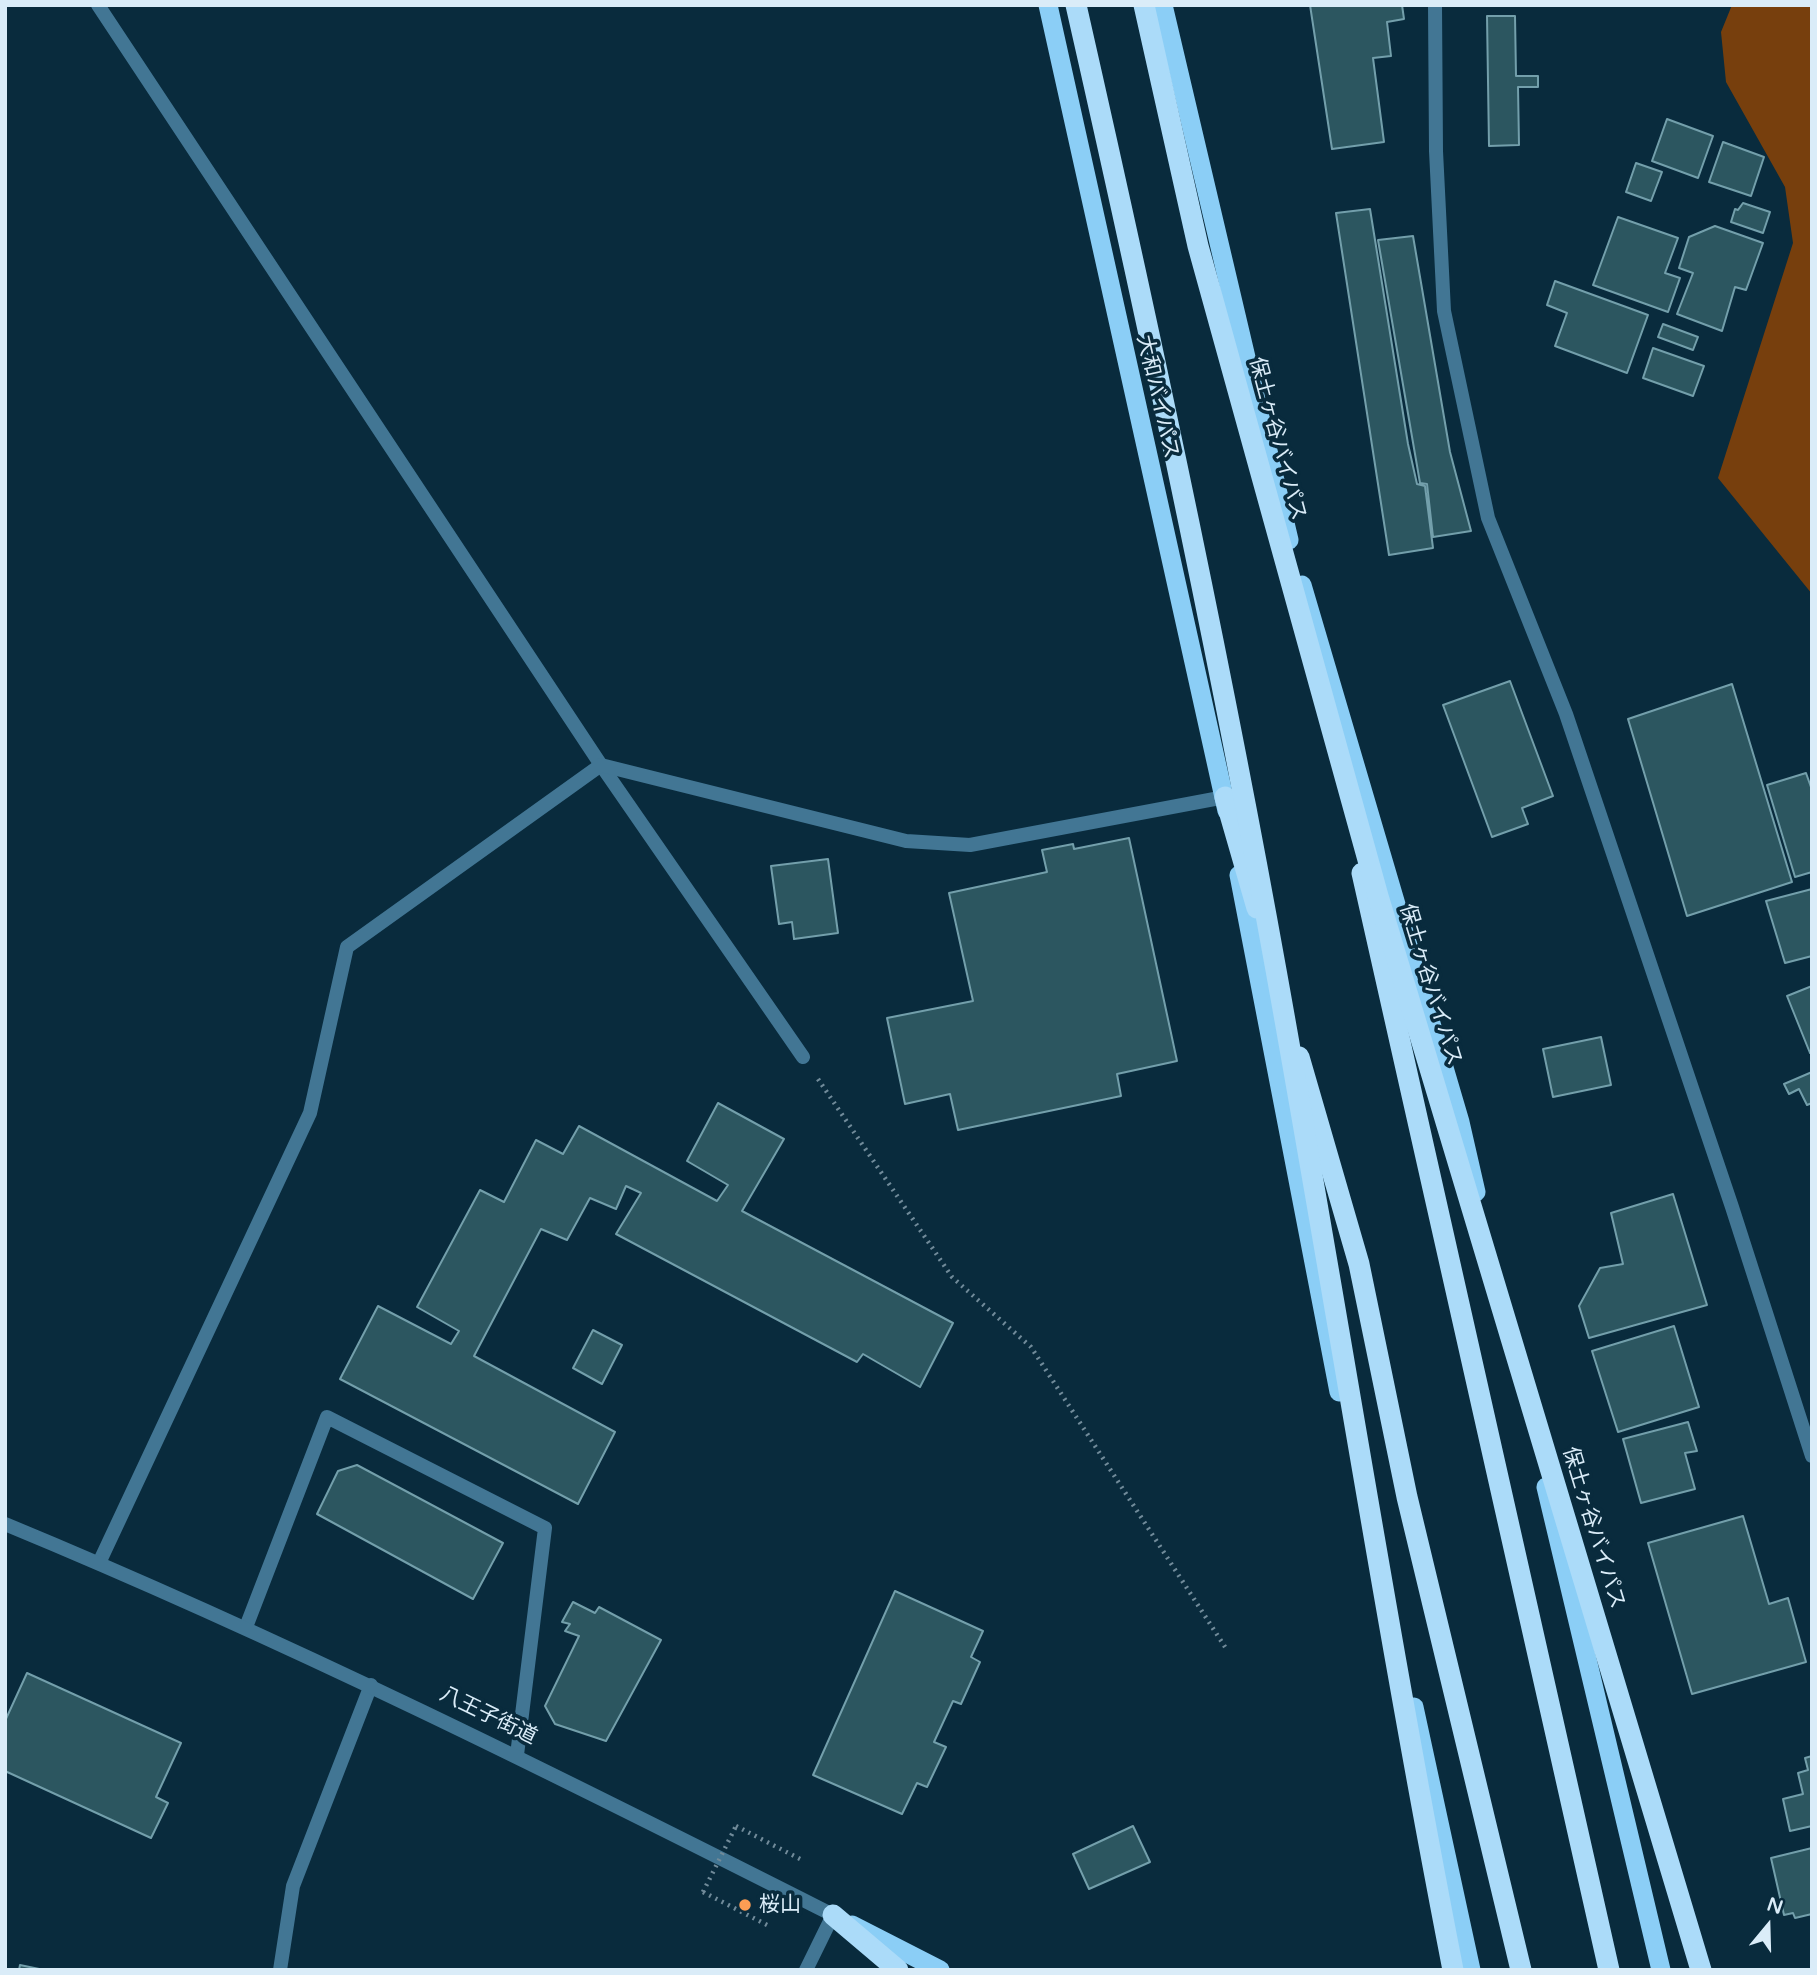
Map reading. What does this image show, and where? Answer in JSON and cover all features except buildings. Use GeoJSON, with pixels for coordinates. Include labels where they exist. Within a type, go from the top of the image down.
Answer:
{"type":"FeatureCollection","features":[{"type":"Feature","properties":{"kind":"highway","name":"大和バイパス"},"geometry":{"type":"LineString","coordinates":[[1048,5],[1225,797],[1297,1187],[1354,1464],[1399,1638],[1465,1968]]}},
{"type":"Feature","properties":{"kind":"highway"},"geometry":{"type":"LineString","coordinates":[[1076,5],[1210,620],[1281,998],[1413,1769],[1465,1968]]}},
{"type":"Feature","properties":{"kind":"highway","name":"保土ヶ谷バイパス"},"geometry":{"type":"LineString","coordinates":[[1144,5],[1198,246],[1378,896],[1700,1970]]}},
{"type":"Feature","properties":{"kind":"highway"},"geometry":{"type":"LineString","coordinates":[[1163,5],[1290,542],[1609,1970]]}},
{"type":"Feature","properties":{"kind":"highway"},"geometry":{"type":"LineString","coordinates":[[1290,542],[1460,1122],[1661,1970]]}},
{"type":"Feature","properties":{"kind":"highway"},"geometry":{"type":"LineString","coordinates":[[1225,797],[1359,1264],[1407,1497],[1521,1970]]}},
{"type":"Feature","properties":{"kind":"highway"},"geometry":{"type":"LineString","coordinates":[[833,1915],[898,1970]]}},
{"type":"Feature","properties":{"kind":"highway","name":"八王子街道"},"geometry":{"type":"LineString","coordinates":[[833,1915],[940,1970]]}},
{"type":"Feature","properties":{"kind":"street"},"geometry":{"type":"LineString","coordinates":[[98,5],[601,765],[803,1057]]}},
{"type":"Feature","properties":{"kind":"street"},"geometry":{"type":"LineString","coordinates":[[1435,5],[1436,152],[1444,311],[1488,518],[1566,714],[1732,1207],[1812,1456]]}},
{"type":"Feature","properties":{"kind":"street"},"geometry":{"type":"LineString","coordinates":[[99,1563],[310,1113],[347,947],[601,765],[906,841],[970,845],[1225,797]]}},
{"type":"Feature","properties":{"kind":"street"},"geometry":{"type":"LineString","coordinates":[[246,1627],[327,1417],[545,1528],[517,1755]]}},
{"type":"Feature","properties":{"kind":"street","name":"八王子街道"},"geometry":{"type":"LineString","coordinates":[[5,1524],[246,1627],[371,1685],[517,1755],[833,1915]]}},
{"type":"Feature","properties":{"kind":"street"},"geometry":{"type":"LineString","coordinates":[[280,1970],[293,1886],[371,1685]]}},
{"type":"Feature","properties":{"kind":"street"},"geometry":{"type":"LineString","coordinates":[[806,1970],[833,1915]]}},
{"type":"Feature","properties":{"kind":"path"},"geometry":{"type":"LineString","coordinates":[[803,1057],[952,1277],[1031,1347],[1227,1650]]}},
{"type":"Feature","properties":{"kind":"path"},"geometry":{"type":"LineString","coordinates":[[769,1926],[703,1892],[736,1826],[804,1861]]}},
{"type":"Feature","properties":{"kind":"shaded area"},"geometry":{"type":"Polygon","coordinates":[[[1732,5],[1812,5],[1812,594],[1718,478],[1793,243],[1785,187],[1726,82],[1721,32],[1732,5]]]}},
{"type":"Feature","properties":{"kind":"place","name":"桜山"},"geometry":{"type":"Point","coordinates":[745,1905]}}]}
